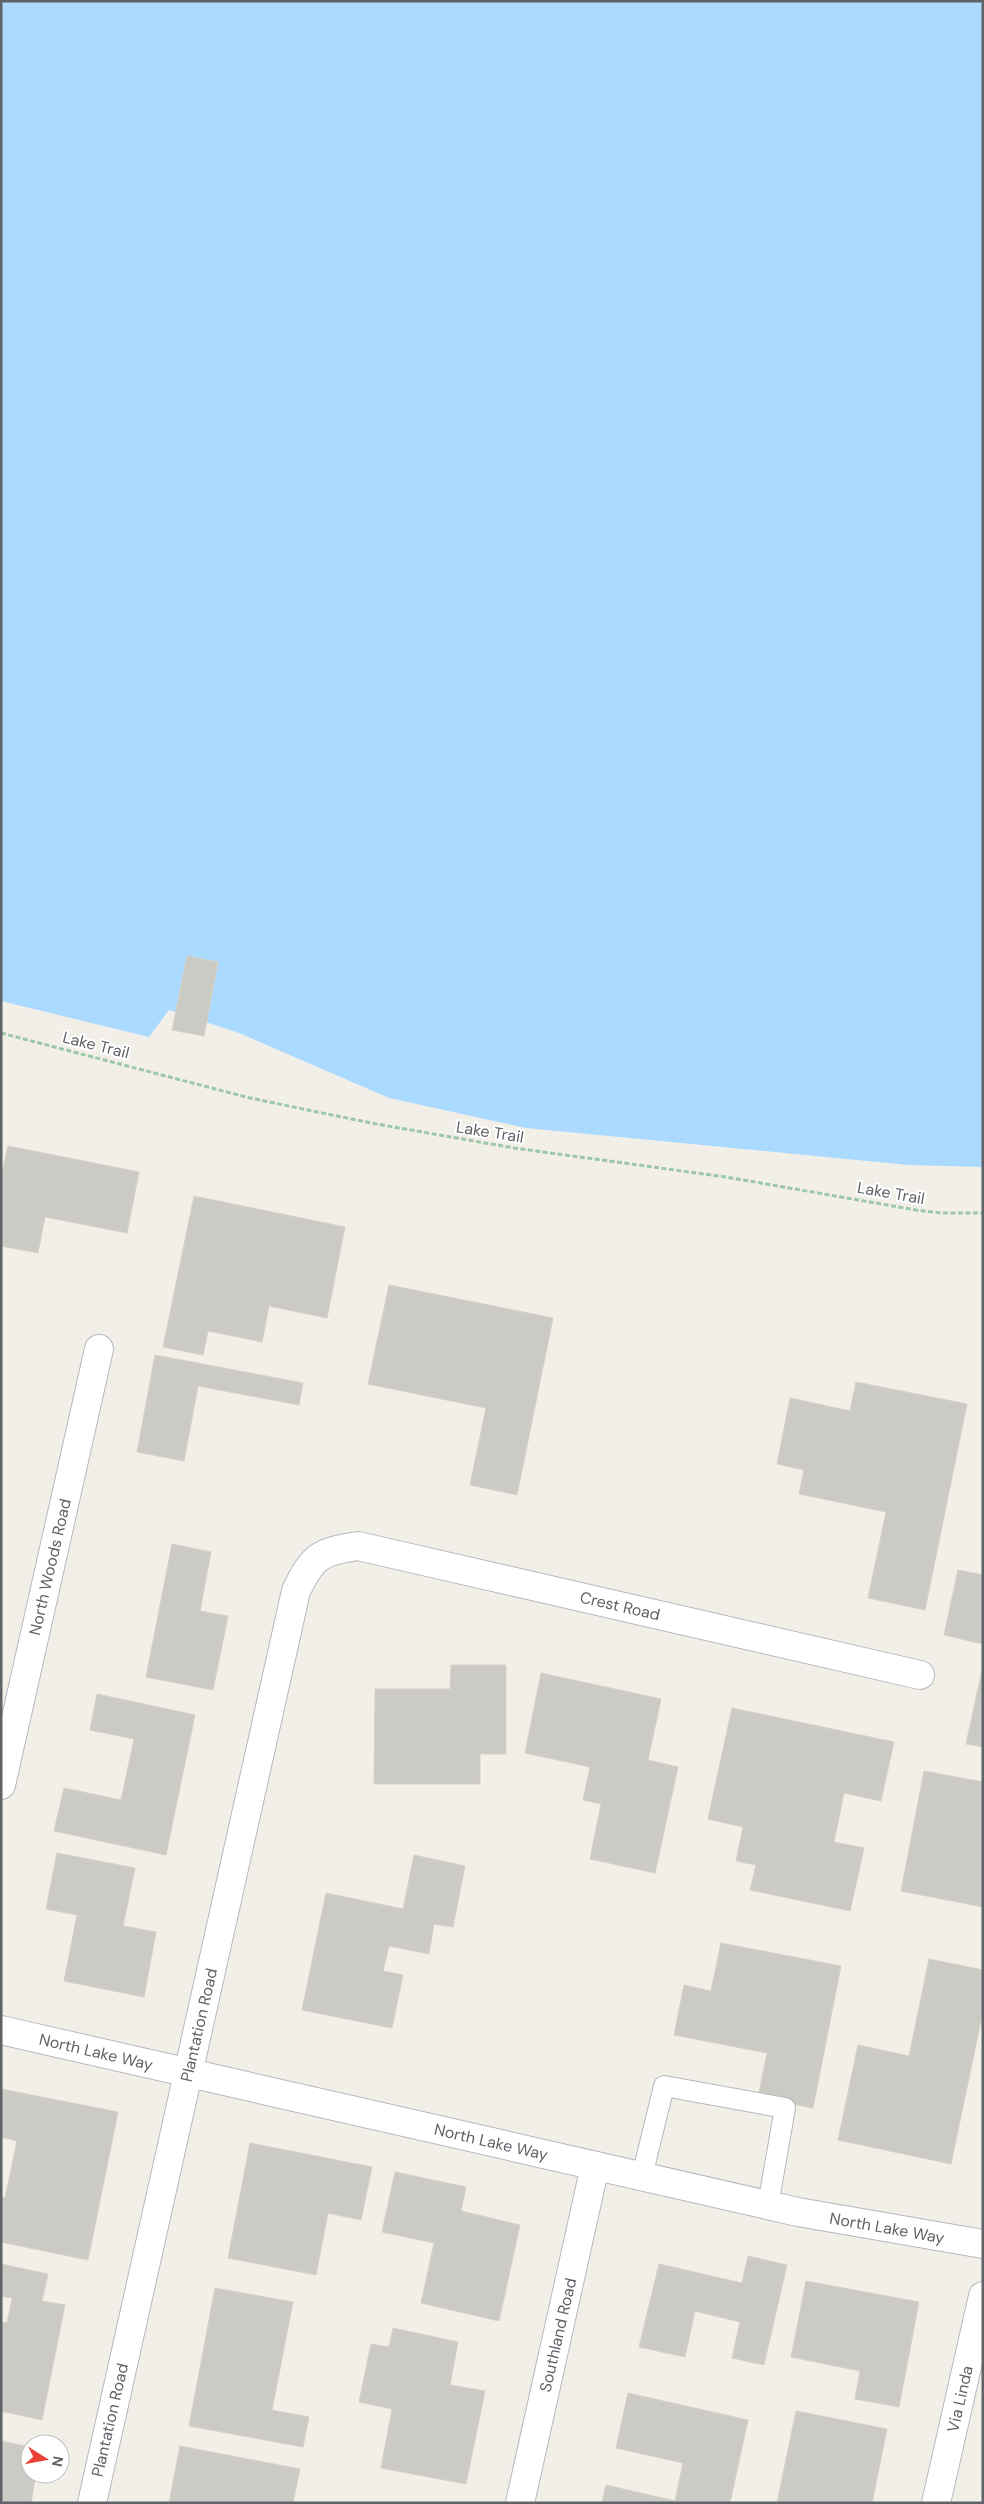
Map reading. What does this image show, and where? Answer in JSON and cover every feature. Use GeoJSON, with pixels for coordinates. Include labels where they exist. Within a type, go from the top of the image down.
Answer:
{"type":"FeatureCollection","features":[{"type":"Feature","properties":{"kind":"street","name":"North Woods Road"},"geometry":{"type":"LineString","coordinates":[[1,1785],[99,1348]]}},
{"type":"Feature","properties":{"kind":"street","name":"Crest Road"},"geometry":{"type":"LineString","coordinates":[[322,1556],[331,1550],[358,1546],[920,1675]]}},
{"type":"Feature","properties":{"kind":"street","name":"Plantation Road"},"geometry":{"type":"LineString","coordinates":[[92,2503],[296,1591],[308,1566],[322,1556]]}},
{"type":"Feature","properties":{"kind":"street","name":"North Lake Way"},"geometry":{"type":"LineString","coordinates":[[1,2030],[768,2205],[983,2244]]}},
{"type":"Feature","properties":{"kind":"street","name":"Southland Road"},"geometry":{"type":"LineString","coordinates":[[520,2503],[595,2166]]}},
{"type":"Feature","properties":{"kind":"street","name":"Via Linda"},"geometry":{"type":"LineString","coordinates":[[936,2503],[983,2296]]}},
{"type":"Feature","properties":{"kind":"lane"},"geometry":{"type":"LineString","coordinates":[[642,2176],[664,2086],[785,2108],[768,2205]]}},
{"type":"Feature","properties":{"kind":"path","name":"Lake Trail"},"geometry":{"type":"LineString","coordinates":[[1,1033],[250,1098],[416,1132],[514,1148],[726,1177],[941,1214],[983,1213]]}},
{"type":"Feature","properties":{"kind":"water"},"geometry":{"type":"Polygon","coordinates":[[[1,1],[983,1],[983,1167],[908,1165],[526,1128],[389,1098],[239,1033],[169,1010],[149,1037],[1,1001],[1,1]]]}},
{"type":"Feature","properties":{"kind":"building"},"geometry":{"type":"Polygon","coordinates":[[[187,956],[218,962],[204,1036],[172,1030],[187,956]]]}},
{"type":"Feature","properties":{"kind":"building"},"geometry":{"type":"Polygon","coordinates":[[[8,1146],[139,1172],[127,1233],[45,1217],[38,1253],[1,1246],[1,1179],[8,1146]]]}},
{"type":"Feature","properties":{"kind":"building"},"geometry":{"type":"Polygon","coordinates":[[[194,1196],[345,1227],[327,1318],[269,1306],[262,1342],[208,1331],[203,1355],[163,1347],[194,1196]]]}},
{"type":"Feature","properties":{"kind":"building"},"geometry":{"type":"Polygon","coordinates":[[[389,1285],[553,1318],[517,1495],[470,1485],[486,1408],[368,1384],[389,1285]]]}},
{"type":"Feature","properties":{"kind":"building"},"geometry":{"type":"Polygon","coordinates":[[[155,1355],[303,1383],[299,1405],[198,1386],[184,1461],[137,1452],[155,1355]]]}},
{"type":"Feature","properties":{"kind":"building"},"geometry":{"type":"Polygon","coordinates":[[[856,1382],[967,1404],[925,1610],[868,1598],[886,1512],[799,1494],[804,1470],[777,1464],[790,1398],[850,1411],[856,1382]]]}},
{"type":"Feature","properties":{"kind":"building"},"geometry":{"type":"Polygon","coordinates":[[[172,1544],[211,1552],[200,1611],[228,1616],[213,1690],[146,1677],[172,1544]]]}},
{"type":"Feature","properties":{"kind":"building"},"geometry":{"type":"Polygon","coordinates":[[[958,1570],[983,1575],[983,1644],[944,1635],[958,1570]]]}},
{"type":"Feature","properties":{"kind":"building"},"geometry":{"type":"Polygon","coordinates":[[[451,1665],[506,1665],[506,1754],[480,1754],[480,1784],[374,1784],[375,1689],[450,1689],[451,1665]]]}},
{"type":"Feature","properties":{"kind":"building"},"geometry":{"type":"Polygon","coordinates":[[[983,1666],[983,1747],[966,1744],[983,1666]]]}},
{"type":"Feature","properties":{"kind":"building"},"geometry":{"type":"Polygon","coordinates":[[[541,1673],[661,1699],[648,1760],[678,1767],[655,1873],[590,1859],[601,1804],[583,1800],[590,1767],[525,1753],[541,1673]]]}},
{"type":"Feature","properties":{"kind":"building"},"geometry":{"type":"Polygon","coordinates":[[[97,1694],[195,1715],[166,1855],[54,1831],[64,1788],[121,1800],[134,1739],[90,1730],[97,1694]]]}},
{"type":"Feature","properties":{"kind":"building"},"geometry":{"type":"Polygon","coordinates":[[[732,1708],[894,1742],[881,1801],[844,1793],[834,1842],[864,1848],[850,1911],[750,1890],[756,1865],[736,1861],[743,1827],[708,1819],[732,1708]]]}},
{"type":"Feature","properties":{"kind":"building"},"geometry":{"type":"Polygon","coordinates":[[[924,1771],[983,1782],[983,1907],[901,1891],[924,1771]]]}},
{"type":"Feature","properties":{"kind":"building"},"geometry":{"type":"Polygon","coordinates":[[[57,1853],[135,1868],[123,1926],[156,1932],[144,1997],[64,1981],[77,1915],[46,1909],[57,1853]]]}},
{"type":"Feature","properties":{"kind":"building"},"geometry":{"type":"Polygon","coordinates":[[[414,1855],[465,1866],[453,1927],[434,1924],[429,1954],[389,1946],[383,1971],[403,1975],[392,2028],[302,2010],[326,1893],[403,1909],[414,1855]]]}},
{"type":"Feature","properties":{"kind":"building"},"geometry":{"type":"Polygon","coordinates":[[[721,1943],[841,1966],[813,2108],[758,2097],[767,2053],[674,2035],[684,1985],[711,1991],[721,1943]]]}},
{"type":"Feature","properties":{"kind":"building"},"geometry":{"type":"Polygon","coordinates":[[[929,1959],[983,1970],[983,2011],[951,2164],[838,2140],[858,2045],[909,2056],[929,1959]]]}},
{"type":"Feature","properties":{"kind":"building"},"geometry":{"type":"Polygon","coordinates":[[[1,2089],[118,2112],[88,2260],[1,2242],[1,2197],[5,2198],[17,2141],[1,2137],[1,2089]]]}},
{"type":"Feature","properties":{"kind":"building"},"geometry":{"type":"Polygon","coordinates":[[[250,2143],[372,2167],[361,2220],[328,2213],[316,2275],[228,2258],[250,2143]]]}},
{"type":"Feature","properties":{"kind":"building"},"geometry":{"type":"Polygon","coordinates":[[[395,2172],[466,2187],[461,2211],[520,2225],[499,2321],[421,2303],[434,2243],[382,2232],[395,2172]]]}},
{"type":"Feature","properties":{"kind":"building"},"geometry":{"type":"Polygon","coordinates":[[[748,2256],[787,2265],[764,2365],[732,2358],[740,2322],[695,2311],[685,2357],[639,2347],[659,2264],[742,2283],[748,2256]]]}},
{"type":"Feature","properties":{"kind":"building"},"geometry":{"type":"Polygon","coordinates":[[[1,2264],[48,2274],[42,2301],[65,2305],[42,2420],[1,2411],[1,2322],[7,2323],[12,2298],[1,2296],[1,2264]]]}},
{"type":"Feature","properties":{"kind":"building"},"geometry":{"type":"Polygon","coordinates":[[[806,2281],[919,2302],[899,2407],[855,2399],[860,2371],[791,2357],[806,2281]]]}},
{"type":"Feature","properties":{"kind":"building"},"geometry":{"type":"Polygon","coordinates":[[[215,2288],[293,2302],[272,2410],[309,2417],[303,2447],[189,2426],[215,2288]]]}},
{"type":"Feature","properties":{"kind":"building"},"geometry":{"type":"Polygon","coordinates":[[[393,2328],[458,2342],[450,2385],[485,2391],[466,2484],[381,2468],[392,2409],[359,2402],[371,2344],[389,2347],[393,2328]]]}},
{"type":"Feature","properties":{"kind":"building"},"geometry":{"type":"Polygon","coordinates":[[[628,2393],[748,2420],[730,2503],[602,2503],[606,2485],[675,2501],[683,2463],[616,2448],[628,2393]]]}},
{"type":"Feature","properties":{"kind":"building"},"geometry":{"type":"Polygon","coordinates":[[[796,2411],[887,2429],[872,2503],[777,2503],[796,2411]]]}},
{"type":"Feature","properties":{"kind":"building"},"geometry":{"type":"Polygon","coordinates":[[[1,2441],[20,2445],[20,2484],[34,2484],[31,2503],[1,2503],[1,2441]]]}},
{"type":"Feature","properties":{"kind":"building"},"geometry":{"type":"Polygon","coordinates":[[[180,2446],[300,2469],[293,2503],[169,2503],[180,2446]]]}}]}
